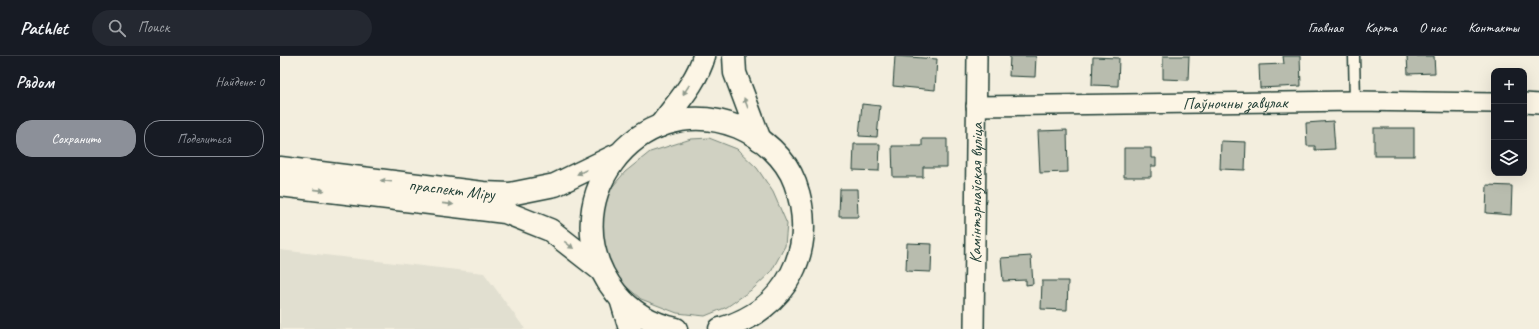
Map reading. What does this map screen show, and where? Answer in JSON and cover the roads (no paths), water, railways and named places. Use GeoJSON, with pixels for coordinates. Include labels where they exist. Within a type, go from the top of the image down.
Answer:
{"type":"FeatureCollection","features":[{"type":"Feature","properties":{"kind":"main road"},"geometry":{"type":"LineString","coordinates":[[660,126],[686,91],[701,66],[704,56]]}},
{"type":"Feature","properties":{"kind":"main road"},"geometry":{"type":"LineString","coordinates":[[734,56],[735,73],[760,140]]}},
{"type":"Feature","properties":{"kind":"main road"},"geometry":{"type":"LineString","coordinates":[[676,329],[650,320],[635,311],[621,299],[601,270],[595,254],[591,219],[599,185],[617,155],[630,143],[644,133],[660,126],[683,120],[712,120],[745,130],[760,140],[785,165],[794,180],[803,214],[804,231],[796,265],[778,295],[751,317],[720,329]]}},
{"type":"Feature","properties":{"kind":"main road","name":"праспект Міру"},"geometry":{"type":"LineString","coordinates":[[280,168],[482,194],[510,194],[555,185],[617,155]]}},
{"type":"Feature","properties":{"kind":"main road","name":"праспект Міру"},"geometry":{"type":"LineString","coordinates":[[280,185],[505,212],[550,230],[601,270]]}},
{"type":"Feature","properties":{"kind":"main road"},"geometry":{"type":"LineString","coordinates":[[621,299],[630,329]]}},
{"type":"Feature","properties":{"kind":"street","name":"Камінтэрнаўская вуліца"},"geometry":{"type":"LineString","coordinates":[[974,329],[977,56]]}},
{"type":"Feature","properties":{"kind":"street","name":"Паўночны завулак"},"geometry":{"type":"LineString","coordinates":[[976,106],[1355,101],[1491,103]]}},
{"type":"Feature","properties":{"kind":"street"},"geometry":{"type":"LineString","coordinates":[[1527,104],[1539,104]]}},
{"type":"Feature","properties":{"kind":"lane"},"geometry":{"type":"LineString","coordinates":[[1354,56],[1355,101]]}}]}
